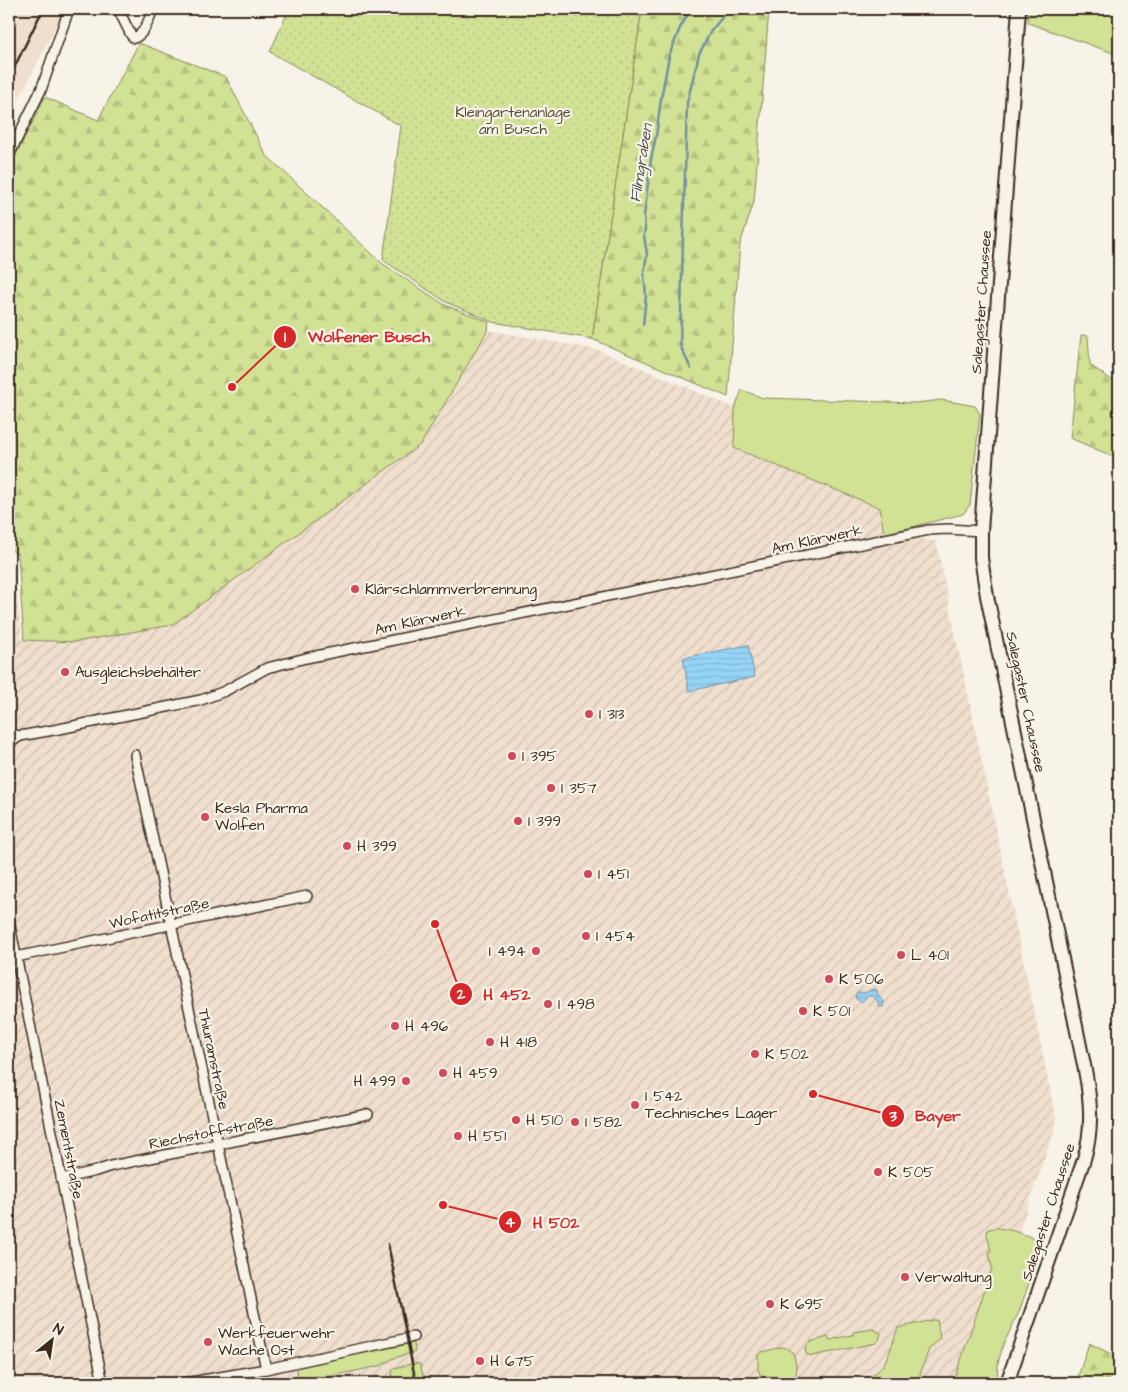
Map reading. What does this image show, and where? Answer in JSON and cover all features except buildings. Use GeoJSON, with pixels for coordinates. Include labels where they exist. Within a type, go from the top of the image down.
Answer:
{"type":"FeatureCollection","features":[{"type":"Feature","properties":{"kind":"main road","name":"Salegaster Chaussee"},"geometry":{"type":"LineString","coordinates":[[1007,1383],[1084,1159],[1090,1133],[1091,1115],[1082,1058],[987,596],[982,558],[981,531],[1018,9]]}},
{"type":"Feature","properties":{"kind":"street"},"geometry":{"type":"LineString","coordinates":[[9,155],[41,90],[69,9]]}},
{"type":"Feature","properties":{"kind":"street"},"geometry":{"type":"LineString","coordinates":[[118,9],[131,35],[136,37],[143,31],[153,9]]}},
{"type":"Feature","properties":{"kind":"street","name":"Am Klärwerk"},"geometry":{"type":"LineString","coordinates":[[9,742],[20,736],[201,700],[225,691],[262,670],[294,660],[929,530],[981,531]]}},
{"type":"Feature","properties":{"kind":"street","name":"Am Klärwerk"},"geometry":{"type":"LineString","coordinates":[[9,733],[20,736]]}},
{"type":"Feature","properties":{"kind":"street","name":"Thiuramstraße"},"geometry":{"type":"LineString","coordinates":[[135,755],[266,1369]]}},
{"type":"Feature","properties":{"kind":"street","name":"Wofatitstraße"},"geometry":{"type":"LineString","coordinates":[[16,957],[308,896]]}},
{"type":"Feature","properties":{"kind":"street","name":"Zementstraße"},"geometry":{"type":"LineString","coordinates":[[9,921],[103,1383]]}},
{"type":"Feature","properties":{"kind":"street","name":"Riechstoffstraße"},"geometry":{"type":"LineString","coordinates":[[61,1179],[111,1166],[368,1114]]}},
{"type":"Feature","properties":{"kind":"street"},"geometry":{"type":"LineString","coordinates":[[185,1383],[266,1369],[412,1337]]}},
{"type":"Feature","properties":{"kind":"shaded area"},"geometry":{"type":"Polygon","coordinates":[[[9,9],[65,9],[9,118],[9,9]]]}},
{"type":"Feature","properties":{"kind":"shaded area"},"geometry":{"type":"Polygon","coordinates":[[[488,330],[598,350],[735,408],[734,448],[881,508],[884,534],[936,541],[1057,1123],[966,1383],[9,1383],[9,566],[13,565],[22,640],[84,641],[421,444],[488,330]]]}},
{"type":"Feature","properties":{"kind":"green space","name":"Kleingartenanlage am Busch"},"geometry":{"type":"Polygon","coordinates":[[[289,9],[642,9],[592,339],[493,322],[446,302],[383,260],[401,126],[270,52],[289,9]]]}},
{"type":"Feature","properties":{"kind":"green space"},"geometry":{"type":"Polygon","coordinates":[[[642,9],[769,9],[754,202],[740,244],[728,397],[592,339],[642,9]]]}},
{"type":"Feature","properties":{"kind":"green space"},"geometry":{"type":"Polygon","coordinates":[[[1028,9],[1119,9],[1119,55],[1028,23],[1028,9]]]}},
{"type":"Feature","properties":{"kind":"green space"},"geometry":{"type":"Polygon","coordinates":[[[139,43],[226,77],[266,155],[383,264],[445,305],[489,322],[488,330],[421,444],[172,625],[75,642],[24,640],[18,554],[9,549],[9,169],[45,97],[98,120],[139,43]]]}},
{"type":"Feature","properties":{"kind":"green space"},"geometry":{"type":"Polygon","coordinates":[[[1081,335],[1088,336],[1090,365],[1119,385],[1119,459],[1070,438],[1081,335]]]}},
{"type":"Feature","properties":{"kind":"green space"},"geometry":{"type":"Polygon","coordinates":[[[742,390],[763,398],[916,403],[942,400],[975,406],[980,414],[970,505],[963,514],[884,534],[880,508],[734,448],[735,408],[742,390]]]}},
{"type":"Feature","properties":{"kind":"green space"},"geometry":{"type":"Polygon","coordinates":[[[996,1228],[1027,1235],[1038,1241],[1041,1244],[1041,1248],[1019,1312],[1003,1345],[998,1363],[997,1383],[953,1383],[992,1269],[988,1229],[996,1228]]]}},
{"type":"Feature","properties":{"kind":"green space"},"geometry":{"type":"Polygon","coordinates":[[[937,1320],[940,1339],[929,1349],[917,1383],[841,1383],[868,1377],[880,1369],[888,1357],[898,1328],[937,1320]]]}},
{"type":"Feature","properties":{"kind":"green space"},"geometry":{"type":"Polygon","coordinates":[[[873,1329],[881,1333],[876,1343],[812,1356],[806,1354],[805,1348],[810,1342],[828,1337],[830,1340],[853,1335],[853,1332],[873,1329]]]}},
{"type":"Feature","properties":{"kind":"green space"},"geometry":{"type":"Polygon","coordinates":[[[414,1343],[415,1352],[394,1358],[380,1366],[301,1382],[298,1379],[297,1369],[300,1366],[414,1343]]]}},
{"type":"Feature","properties":{"kind":"green space"},"geometry":{"type":"Polygon","coordinates":[[[1089,1343],[1119,1358],[1119,1383],[1076,1383],[1089,1343]]]}},
{"type":"Feature","properties":{"kind":"green space"},"geometry":{"type":"Polygon","coordinates":[[[782,1347],[793,1353],[796,1377],[791,1383],[763,1383],[758,1369],[758,1355],[762,1352],[782,1347]]]}},
{"type":"Feature","properties":{"kind":"green space"},"geometry":{"type":"Polygon","coordinates":[[[415,1363],[420,1364],[425,1383],[394,1383],[392,1373],[394,1368],[415,1363]]]}},
{"type":"Feature","properties":{"kind":"water"},"geometry":{"type":"Polygon","coordinates":[[[748,645],[755,677],[689,691],[683,658],[748,645]]]}},
{"type":"Feature","properties":{"kind":"water"},"geometry":{"type":"Polygon","coordinates":[[[872,989],[877,990],[878,996],[884,1001],[883,1007],[879,1006],[877,1000],[872,996],[868,996],[861,1002],[855,998],[857,992],[865,993],[872,989]]]}},
{"type":"Feature","properties":{"kind":"waterway","name":"Filmgraben"},"geometry":{"type":"LineString","coordinates":[[643,325],[646,296],[644,273],[647,254],[644,236],[644,216],[651,159],[669,56],[680,28],[691,9]]}},
{"type":"Feature","properties":{"kind":"waterway"},"geometry":{"type":"LineString","coordinates":[[691,369],[680,345],[687,103],[699,54],[711,31],[729,9]]}},
{"type":"Feature","properties":{"kind":"railway"},"geometry":{"type":"LineString","coordinates":[[9,78],[43,9]]}},
{"type":"Feature","properties":{"kind":"railway"},"geometry":{"type":"LineString","coordinates":[[388,1244],[416,1383]]}},
{"type":"Feature","properties":{"kind":"place","name":"Wolfener Busch"},"geometry":{"type":"Point","coordinates":[232,387]}},
{"type":"Feature","properties":{"kind":"place","name":"Klärschlammverbrennung"},"geometry":{"type":"Point","coordinates":[355,589]}},
{"type":"Feature","properties":{"kind":"place","name":"Ausgleichsbehälter"},"geometry":{"type":"Point","coordinates":[65,672]}},
{"type":"Feature","properties":{"kind":"place","name":"I 313"},"geometry":{"type":"Point","coordinates":[589,714]}},
{"type":"Feature","properties":{"kind":"place","name":"I 395"},"geometry":{"type":"Point","coordinates":[512,756]}},
{"type":"Feature","properties":{"kind":"place","name":"I 357"},"geometry":{"type":"Point","coordinates":[551,788]}},
{"type":"Feature","properties":{"kind":"place","name":"Kesla Pharma Wolfen"},"geometry":{"type":"Point","coordinates":[205,817]}},
{"type":"Feature","properties":{"kind":"place","name":"I 399"},"geometry":{"type":"Point","coordinates":[518,821]}},
{"type":"Feature","properties":{"kind":"place","name":"H 399"},"geometry":{"type":"Point","coordinates":[347,846]}},
{"type":"Feature","properties":{"kind":"place","name":"I 451"},"geometry":{"type":"Point","coordinates":[588,874]}},
{"type":"Feature","properties":{"kind":"place","name":"H 452"},"geometry":{"type":"Point","coordinates":[435,924]}},
{"type":"Feature","properties":{"kind":"place","name":"I 454"},"geometry":{"type":"Point","coordinates":[586,936]}},
{"type":"Feature","properties":{"kind":"place","name":"I 494"},"geometry":{"type":"Point","coordinates":[536,951]}},
{"type":"Feature","properties":{"kind":"place","name":"L 401"},"geometry":{"type":"Point","coordinates":[901,955]}},
{"type":"Feature","properties":{"kind":"place","name":"K 506"},"geometry":{"type":"Point","coordinates":[829,979]}},
{"type":"Feature","properties":{"kind":"place","name":"I 498"},"geometry":{"type":"Point","coordinates":[548,1004]}},
{"type":"Feature","properties":{"kind":"place","name":"K 501"},"geometry":{"type":"Point","coordinates":[803,1011]}},
{"type":"Feature","properties":{"kind":"place","name":"H 496"},"geometry":{"type":"Point","coordinates":[395,1026]}},
{"type":"Feature","properties":{"kind":"place","name":"H 418"},"geometry":{"type":"Point","coordinates":[490,1042]}},
{"type":"Feature","properties":{"kind":"place","name":"K 502"},"geometry":{"type":"Point","coordinates":[755,1054]}},
{"type":"Feature","properties":{"kind":"place","name":"H 459"},"geometry":{"type":"Point","coordinates":[443,1073]}},
{"type":"Feature","properties":{"kind":"place","name":"H 499"},"geometry":{"type":"Point","coordinates":[406,1081]}},
{"type":"Feature","properties":{"kind":"place","name":"Bayer"},"geometry":{"type":"Point","coordinates":[813,1094]}},
{"type":"Feature","properties":{"kind":"place","name":"I 542 Technisches Lager"},"geometry":{"type":"Point","coordinates":[635,1105]}},
{"type":"Feature","properties":{"kind":"place","name":"H 510"},"geometry":{"type":"Point","coordinates":[516,1120]}},
{"type":"Feature","properties":{"kind":"place","name":"I 582"},"geometry":{"type":"Point","coordinates":[575,1122]}},
{"type":"Feature","properties":{"kind":"place","name":"H 551"},"geometry":{"type":"Point","coordinates":[458,1136]}},
{"type":"Feature","properties":{"kind":"place","name":"K 505"},"geometry":{"type":"Point","coordinates":[878,1172]}},
{"type":"Feature","properties":{"kind":"place","name":"H 502"},"geometry":{"type":"Point","coordinates":[443,1205]}},
{"type":"Feature","properties":{"kind":"place","name":"Verwaltung"},"geometry":{"type":"Point","coordinates":[905,1277]}},
{"type":"Feature","properties":{"kind":"place","name":"K 695"},"geometry":{"type":"Point","coordinates":[770,1304]}},
{"type":"Feature","properties":{"kind":"place","name":"Werkfeuerwehr Wache Ost"},"geometry":{"type":"Point","coordinates":[208,1342]}},
{"type":"Feature","properties":{"kind":"place","name":"H 675"},"geometry":{"type":"Point","coordinates":[480,1361]}}]}
